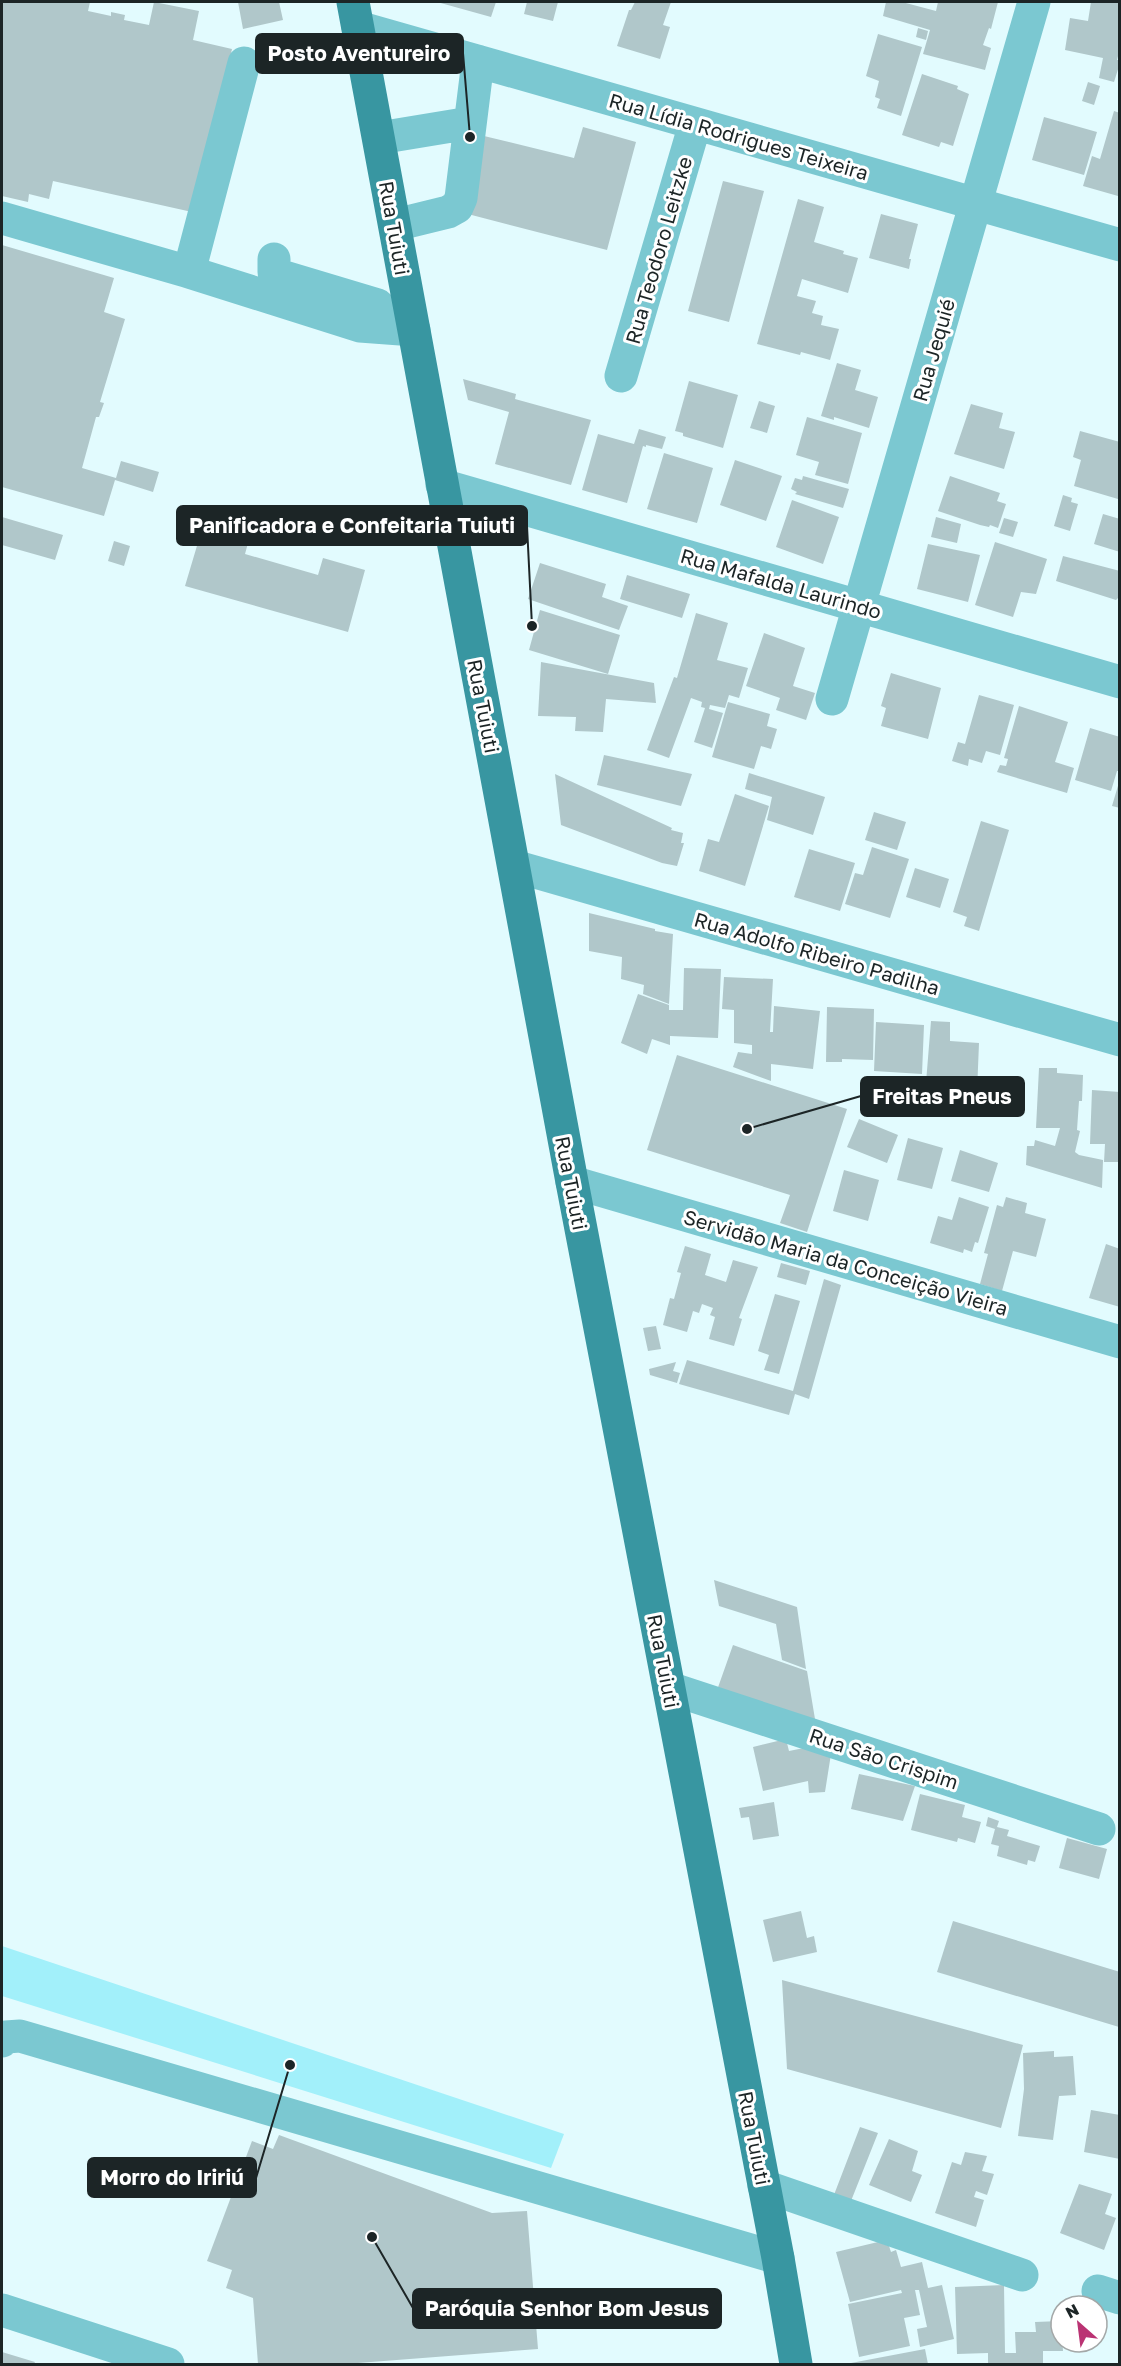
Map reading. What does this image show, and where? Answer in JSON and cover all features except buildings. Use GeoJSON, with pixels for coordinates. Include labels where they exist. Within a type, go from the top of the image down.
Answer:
{"type":"FeatureCollection","features":[{"type":"Feature","properties":{"kind":"main road","name":"Rua Tuiuti"},"geometry":{"type":"LineString","coordinates":[[356,14],[572,1182],[778,2258],[796,2364]]}},
{"type":"Feature","properties":{"kind":"street","name":"Rua Jequié"},"geometry":{"type":"LineString","coordinates":[[832,699],[1034,2]]}},
{"type":"Feature","properties":{"kind":"street","name":"Rua Lídia Rodrigues Teixeira"},"geometry":{"type":"LineString","coordinates":[[356,14],[478,61],[1119,245]]}},
{"type":"Feature","properties":{"kind":"street"},"geometry":{"type":"LineString","coordinates":[[395,225],[448,212],[457,207],[461,198],[478,61]]}},
{"type":"Feature","properties":{"kind":"street"},"geometry":{"type":"LineString","coordinates":[[189,272],[244,63]]}},
{"type":"Feature","properties":{"kind":"street"},"geometry":{"type":"LineString","coordinates":[[379,138],[470,123]]}},
{"type":"Feature","properties":{"kind":"street","name":"Rua Teodoro Leitzke"},"geometry":{"type":"LineString","coordinates":[[621,376],[694,124]]}},
{"type":"Feature","properties":{"kind":"street"},"geometry":{"type":"LineString","coordinates":[[2,218],[189,272],[360,326],[414,330]]}},
{"type":"Feature","properties":{"kind":"street"},"geometry":{"type":"LineString","coordinates":[[274,259],[274,272],[278,275],[378,305],[382,310],[380,327]]}},
{"type":"Feature","properties":{"kind":"street","name":"Rua Mafalda Laurindo"},"geometry":{"type":"LineString","coordinates":[[442,485],[1119,682]]}},
{"type":"Feature","properties":{"kind":"street","name":"Rua Adolfo Ribeiro Padilha"},"geometry":{"type":"LineString","coordinates":[[514,866],[1119,1040]]}},
{"type":"Feature","properties":{"kind":"street","name":"Servidão Maria da Conceição Vieira"},"geometry":{"type":"LineString","coordinates":[[572,1182],[1119,1342]]}},
{"type":"Feature","properties":{"kind":"street","name":"Rua São Crispim"},"geometry":{"type":"LineString","coordinates":[[669,1688],[1099,1828]]}},
{"type":"Feature","properties":{"kind":"street"},"geometry":{"type":"LineString","coordinates":[[2,2041],[6,2037],[20,2036],[778,2258]]}},
{"type":"Feature","properties":{"kind":"street"},"geometry":{"type":"LineString","coordinates":[[764,2186],[1022,2275]]}},
{"type":"Feature","properties":{"kind":"street"},"geometry":{"type":"LineString","coordinates":[[2,2310],[168,2364]]}},
{"type":"Feature","properties":{"kind":"shaded area"},"geometry":{"type":"Polygon","coordinates":[[[2,1946],[564,2134],[551,2168],[2,1996],[2,1946]]]}},
{"type":"Feature","properties":{"kind":"place","name":"Posto Aventureiro"},"geometry":{"type":"Point","coordinates":[470,137]}},
{"type":"Feature","properties":{"kind":"place","name":"Panificadora e Confeitaria Tuiuti"},"geometry":{"type":"Point","coordinates":[532,626]}},
{"type":"Feature","properties":{"kind":"place","name":"Freitas Pneus"},"geometry":{"type":"Point","coordinates":[747,1129]}},
{"type":"Feature","properties":{"kind":"place","name":"Morro do Iririú"},"geometry":{"type":"Point","coordinates":[290,2065]}},
{"type":"Feature","properties":{"kind":"place","name":"Paróquia Senhor Bom Jesus"},"geometry":{"type":"Point","coordinates":[372,2237]}}]}
